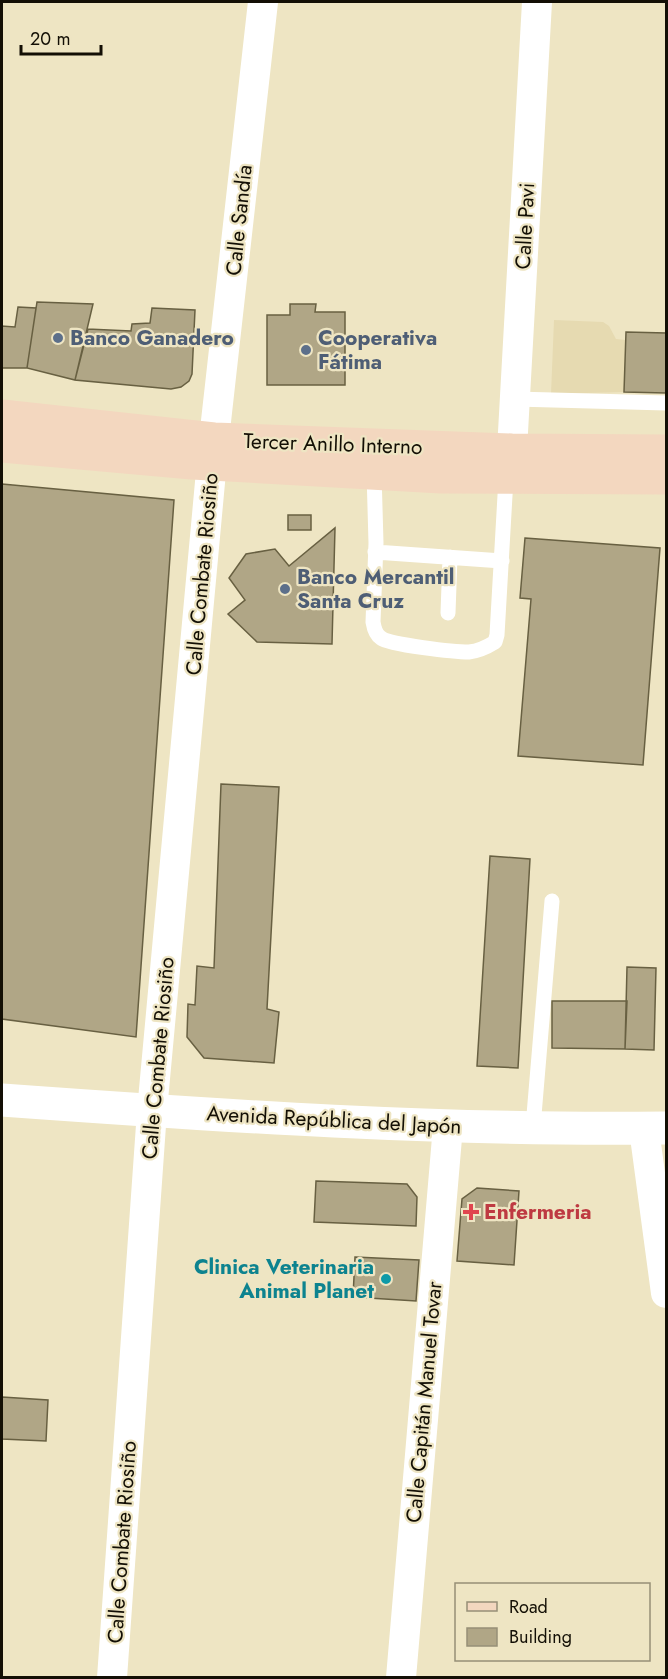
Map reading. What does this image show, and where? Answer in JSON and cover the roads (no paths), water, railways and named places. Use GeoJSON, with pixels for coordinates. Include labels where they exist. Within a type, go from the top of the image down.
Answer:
{"type":"FeatureCollection","features":[{"type":"Feature","properties":{"kind":"main road","name":"Tercer Anillo Interno"},"geometry":{"type":"LineString","coordinates":[[2,416],[213,451],[374,472],[441,477],[509,464],[666,451]]}},
{"type":"Feature","properties":{"kind":"main road","name":"Tercer Anillo Interno"},"geometry":{"type":"LineString","coordinates":[[2,446],[213,451],[509,464],[666,478]]}},
{"type":"Feature","properties":{"kind":"street","name":"Calle Sandía"},"geometry":{"type":"LineString","coordinates":[[213,451],[263,2]]}},
{"type":"Feature","properties":{"kind":"street","name":"Calle Pavi"},"geometry":{"type":"LineString","coordinates":[[509,464],[515,399],[537,2]]}},
{"type":"Feature","properties":{"kind":"street","name":"Calle Combate Riosiño"},"geometry":{"type":"LineString","coordinates":[[112,1677],[152,1111],[213,451]]}},
{"type":"Feature","properties":{"kind":"street","name":"Avenida República del Japón"},"geometry":{"type":"LineString","coordinates":[[2,1100],[152,1111],[448,1126],[655,1128]]}},
{"type":"Feature","properties":{"kind":"street","name":"Calle Capitán Manuel Tovar"},"geometry":{"type":"LineString","coordinates":[[401,1677],[448,1126]]}},
{"type":"Feature","properties":{"kind":"street"},"geometry":{"type":"LineString","coordinates":[[655,1128],[666,1293]]}},
{"type":"Feature","properties":{"kind":"lane"},"geometry":{"type":"LineString","coordinates":[[515,399],[666,403]]}},
{"type":"Feature","properties":{"kind":"lane"},"geometry":{"type":"LineString","coordinates":[[374,472],[373,622],[379,637],[400,644],[469,652],[486,648],[495,642],[509,464]]}},
{"type":"Feature","properties":{"kind":"lane"},"geometry":{"type":"LineString","coordinates":[[375,552],[502,561]]}},
{"type":"Feature","properties":{"kind":"lane"},"geometry":{"type":"LineString","coordinates":[[448,613],[450,557]]}},
{"type":"Feature","properties":{"kind":"lane"},"geometry":{"type":"LineString","coordinates":[[533,1127],[552,901]]}},
{"type":"Feature","properties":{"kind":"place","name":"Banco Ganadero"},"geometry":{"type":"Point","coordinates":[58,338]}},
{"type":"Feature","properties":{"kind":"place","name":"Cooperativa Fátima"},"geometry":{"type":"Point","coordinates":[306,350]}},
{"type":"Feature","properties":{"kind":"place","name":"Banco Mercantil Santa Cruz"},"geometry":{"type":"Point","coordinates":[285,589]}},
{"type":"Feature","properties":{"kind":"place","name":"Enfermeria"},"geometry":{"type":"Point","coordinates":[471,1212]}},
{"type":"Feature","properties":{"kind":"place","name":"Clinica Veterinaria Animal Planet"},"geometry":{"type":"Point","coordinates":[386,1279]}}]}
